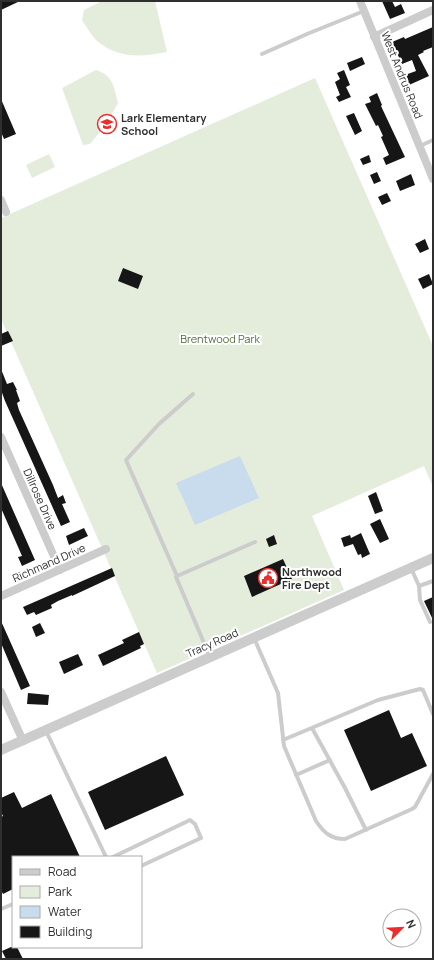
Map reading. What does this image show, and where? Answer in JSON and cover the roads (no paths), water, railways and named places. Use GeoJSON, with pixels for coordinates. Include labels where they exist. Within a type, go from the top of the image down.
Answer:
{"type":"FeatureCollection","features":[{"type":"Feature","properties":{"kind":"street","name":"West Andrus Road"},"geometry":{"type":"LineString","coordinates":[[360,1],[433,179]]}},
{"type":"Feature","properties":{"kind":"street"},"geometry":{"type":"LineString","coordinates":[[374,36],[433,10]]}},
{"type":"Feature","properties":{"kind":"street"},"geometry":{"type":"LineString","coordinates":[[1,200],[6,212]]}},
{"type":"Feature","properties":{"kind":"street","name":"Dillrose Drive"},"geometry":{"type":"LineString","coordinates":[[1,437],[60,570]]}},
{"type":"Feature","properties":{"kind":"street","name":"Richmand Drive"},"geometry":{"type":"LineString","coordinates":[[1,596],[106,549]]}},
{"type":"Feature","properties":{"kind":"street","name":"Tracy Road"},"geometry":{"type":"LineString","coordinates":[[1,750],[433,558]]}},
{"type":"Feature","properties":{"kind":"street"},"geometry":{"type":"LineString","coordinates":[[1,692],[23,741]]}},
{"type":"Feature","properties":{"kind":"lane"},"geometry":{"type":"LineString","coordinates":[[262,54],[364,10]]}},
{"type":"Feature","properties":{"kind":"lane"},"geometry":{"type":"LineString","coordinates":[[420,147],[433,140]]}},
{"type":"Feature","properties":{"kind":"lane"},"geometry":{"type":"LineString","coordinates":[[194,394],[159,424],[126,460],[177,576],[176,578],[210,657]]}},
{"type":"Feature","properties":{"kind":"lane"},"geometry":{"type":"LineString","coordinates":[[177,576],[256,542]]}},
{"type":"Feature","properties":{"kind":"lane"},"geometry":{"type":"LineString","coordinates":[[411,568],[419,586],[420,600],[430,622]]}},
{"type":"Feature","properties":{"kind":"lane"},"geometry":{"type":"LineString","coordinates":[[419,586],[433,581]]}},
{"type":"Feature","properties":{"kind":"lane"},"geometry":{"type":"LineString","coordinates":[[254,638],[278,693],[284,746],[316,821],[322,830],[330,836],[338,839],[345,839],[415,807],[433,774]]}},
{"type":"Feature","properties":{"kind":"lane"},"geometry":{"type":"LineString","coordinates":[[284,740],[378,700],[420,689],[423,690],[433,714]]}},
{"type":"Feature","properties":{"kind":"lane"},"geometry":{"type":"LineString","coordinates":[[312,728],[366,830]]}},
{"type":"Feature","properties":{"kind":"lane"},"geometry":{"type":"LineString","coordinates":[[46,731],[106,856]]}},
{"type":"Feature","properties":{"kind":"lane"},"geometry":{"type":"LineString","coordinates":[[296,775],[330,760]]}},
{"type":"Feature","properties":{"kind":"lane"},"geometry":{"type":"LineString","coordinates":[[115,856],[190,820],[195,824],[201,838],[142,866]]}},
{"type":"Feature","properties":{"kind":"lane"},"geometry":{"type":"LineString","coordinates":[[1,909],[12,904]]}},
{"type":"Feature","properties":{"kind":"water"},"geometry":{"type":"Polygon","coordinates":[[[240,456],[259,498],[195,525],[176,483],[240,456]]]}},
{"type":"Feature","properties":{"kind":"place","name":"Lark Elementary School"},"geometry":{"type":"Point","coordinates":[107,124]}},
{"type":"Feature","properties":{"kind":"place","name":"Northwood Fire Dept"},"geometry":{"type":"Point","coordinates":[268,578]}},
{"type":"Feature","properties":{"kind":"park label","name":"Brentwood Park"},"geometry":{"type":"Point","coordinates":[220,339]}}]}
